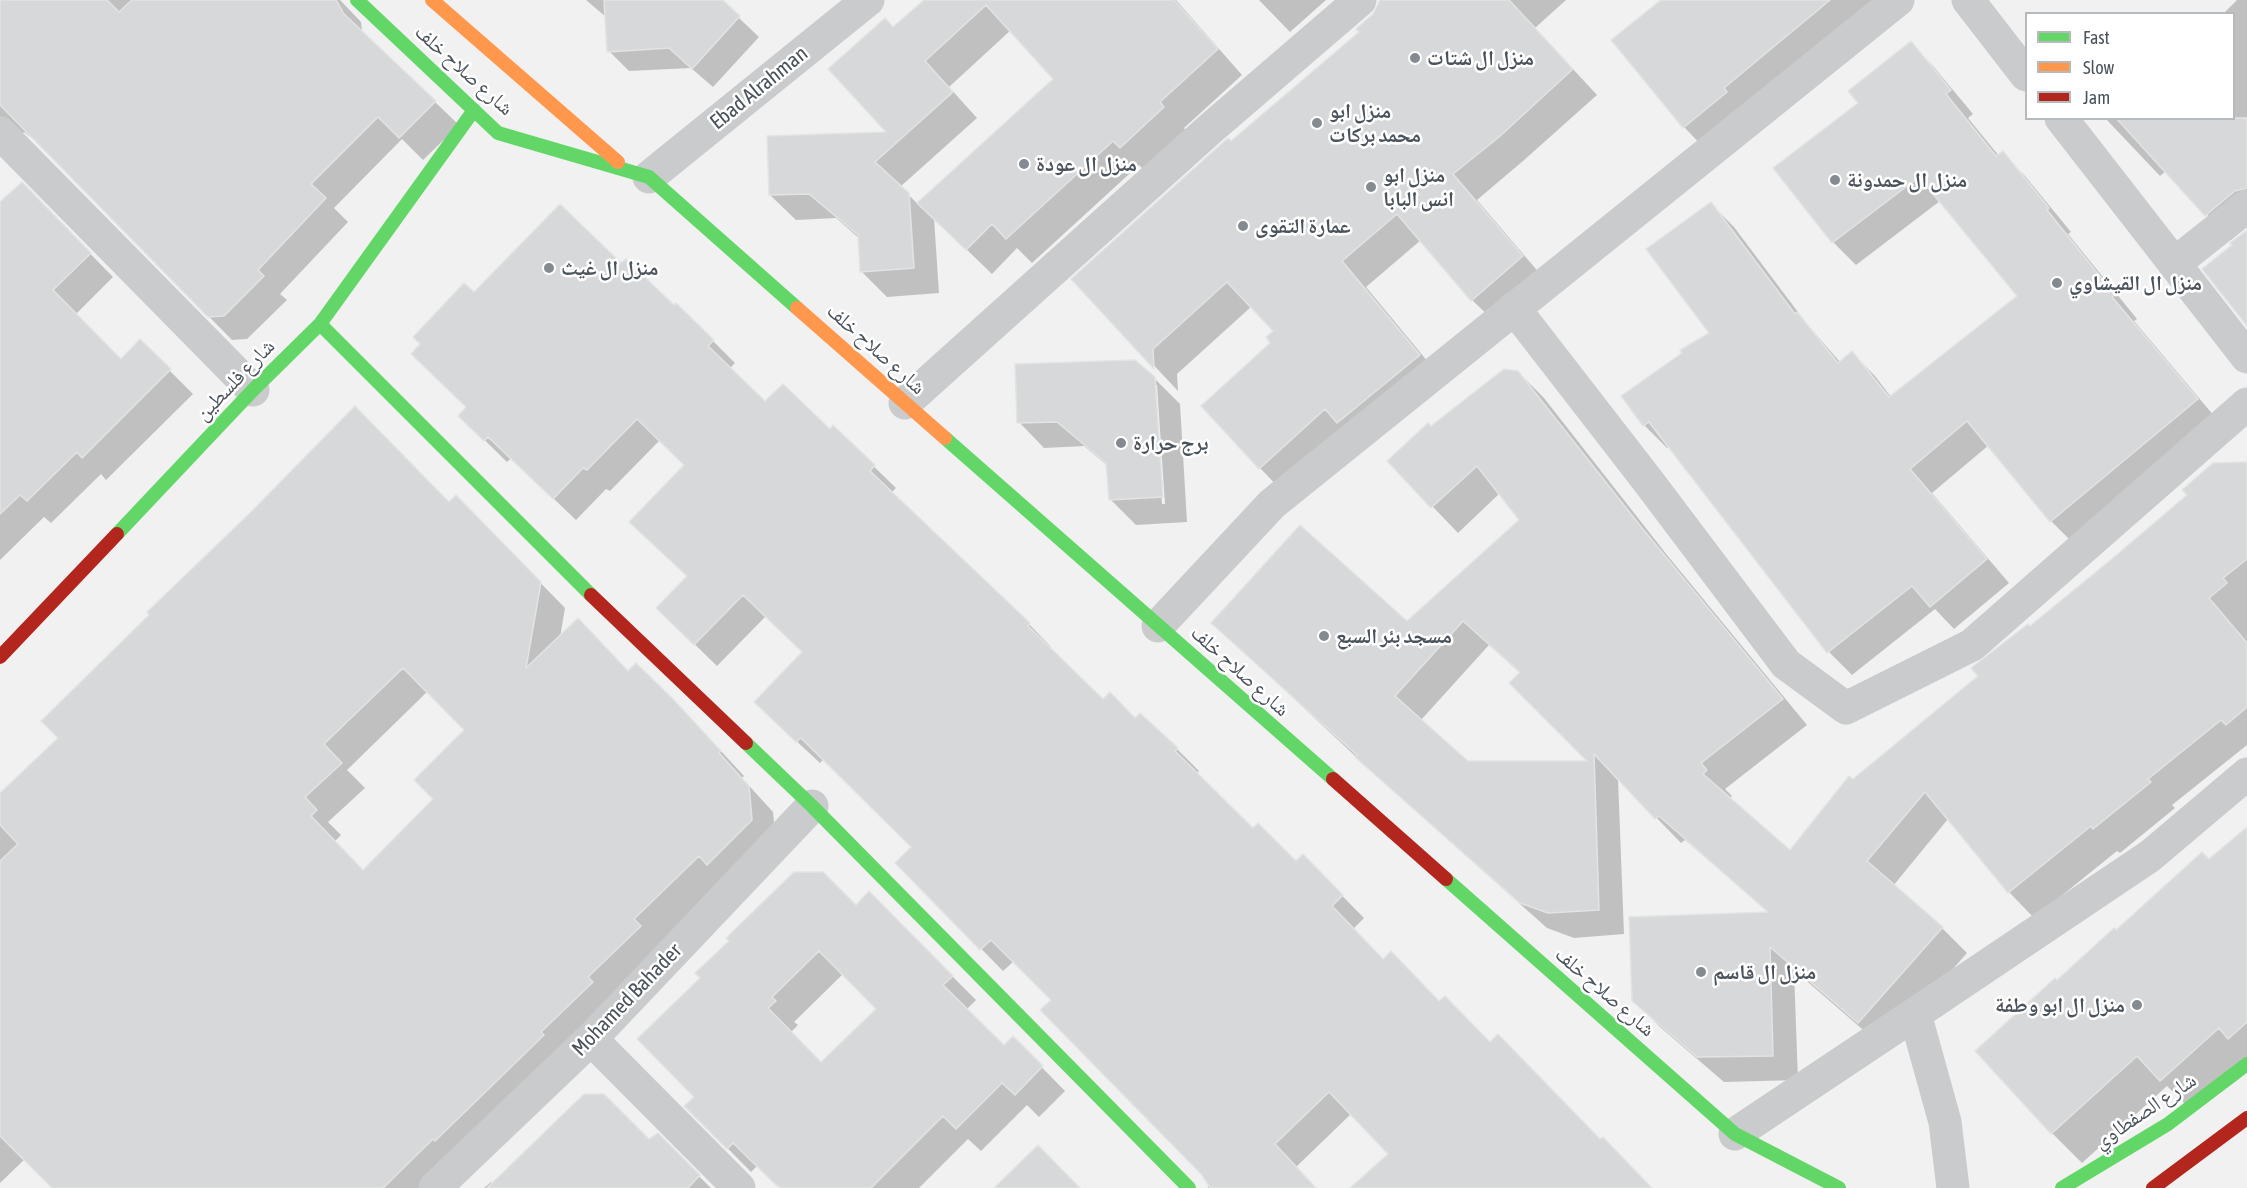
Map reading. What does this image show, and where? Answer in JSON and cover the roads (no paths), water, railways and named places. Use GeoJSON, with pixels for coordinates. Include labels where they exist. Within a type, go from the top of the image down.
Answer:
{"type":"FeatureCollection","features":[{"type":"Feature","properties":{"kind":"main road","name":"شارع صلاح خلف"},"geometry":{"type":"LineString","coordinates":[[357,0],[498,133],[638,173]]}},
{"type":"Feature","properties":{"kind":"main road","name":"شارع صلاح خلف"},"geometry":{"type":"LineString","coordinates":[[432,0],[638,173],[905,403],[1735,1134],[1839,1188]]}},
{"type":"Feature","properties":{"kind":"main road","name":"شارع فلسطين"},"geometry":{"type":"LineString","coordinates":[[0,657],[253,390],[320,324],[474,110]]}},
{"type":"Feature","properties":{"kind":"main road"},"geometry":{"type":"LineString","coordinates":[[320,324],[576,580],[812,806],[1189,1188]]}},
{"type":"Feature","properties":{"kind":"main road","name":"شارع الصفطاوي"},"geometry":{"type":"LineString","coordinates":[[2062,1188],[2168,1124],[2247,1064]]}},
{"type":"Feature","properties":{"kind":"main road"},"geometry":{"type":"LineString","coordinates":[[2153,1188],[2247,1118]]}},
{"type":"Feature","properties":{"kind":"street","name":"Ebad Alrahman"},"geometry":{"type":"LineString","coordinates":[[638,173],[868,0]]}},
{"type":"Feature","properties":{"kind":"street"},"geometry":{"type":"LineString","coordinates":[[905,403],[1210,129],[1360,0]]}},
{"type":"Feature","properties":{"kind":"street"},"geometry":{"type":"LineString","coordinates":[[1158,626],[1272,504],[1898,0]]}},
{"type":"Feature","properties":{"kind":"street"},"geometry":{"type":"LineString","coordinates":[[1968,0],[2025,74]]}},
{"type":"Feature","properties":{"kind":"street"},"geometry":{"type":"LineString","coordinates":[[2063,120],[2247,357]]}},
{"type":"Feature","properties":{"kind":"street"},"geometry":{"type":"LineString","coordinates":[[0,133],[253,390]]}},
{"type":"Feature","properties":{"kind":"street"},"geometry":{"type":"LineString","coordinates":[[2174,264],[2247,206]]}},
{"type":"Feature","properties":{"kind":"street"},"geometry":{"type":"LineString","coordinates":[[1514,308],[1786,664],[1846,708],[1972,645],[2247,404]]}},
{"type":"Feature","properties":{"kind":"street"},"geometry":{"type":"LineString","coordinates":[[1735,1134],[2150,856],[2247,774]]}},
{"type":"Feature","properties":{"kind":"street","name":"Mohamed Bahader"},"geometry":{"type":"LineString","coordinates":[[435,1188],[591,1039],[812,806]]}},
{"type":"Feature","properties":{"kind":"street"},"geometry":{"type":"LineString","coordinates":[[1915,1014],[1945,1122],[1953,1188]]}},
{"type":"Feature","properties":{"kind":"street"},"geometry":{"type":"LineString","coordinates":[[591,1039],[739,1188]]}},
{"type":"Feature","properties":{"kind":"place","name":"منزل ال شتات"},"geometry":{"type":"Point","coordinates":[1415,58]}},
{"type":"Feature","properties":{"kind":"place","name":"منزل ابو محمد بركات"},"geometry":{"type":"Point","coordinates":[1317,123]}},
{"type":"Feature","properties":{"kind":"place","name":"منزل ال عودة"},"geometry":{"type":"Point","coordinates":[1024,164]}},
{"type":"Feature","properties":{"kind":"place","name":"منزل ال حمدونة"},"geometry":{"type":"Point","coordinates":[1835,180]}},
{"type":"Feature","properties":{"kind":"place","name":"منزل ابو انس البابا"},"geometry":{"type":"Point","coordinates":[1371,187]}},
{"type":"Feature","properties":{"kind":"place","name":"عمارة التقوى"},"geometry":{"type":"Point","coordinates":[1243,226]}},
{"type":"Feature","properties":{"kind":"place","name":"منزل ال غيث"},"geometry":{"type":"Point","coordinates":[549,268]}},
{"type":"Feature","properties":{"kind":"place","name":"منزل ال القيشاوي"},"geometry":{"type":"Point","coordinates":[2057,283]}},
{"type":"Feature","properties":{"kind":"place","name":"برج حرارة"},"geometry":{"type":"Point","coordinates":[1121,443]}},
{"type":"Feature","properties":{"kind":"place","name":"مسجد بئر السبع"},"geometry":{"type":"Point","coordinates":[1324,636]}},
{"type":"Feature","properties":{"kind":"place","name":"منزل ال قاسم"},"geometry":{"type":"Point","coordinates":[1701,972]}},
{"type":"Feature","properties":{"kind":"place","name":"منزل ال ابو وطفة"},"geometry":{"type":"Point","coordinates":[2137,1005]}}]}
